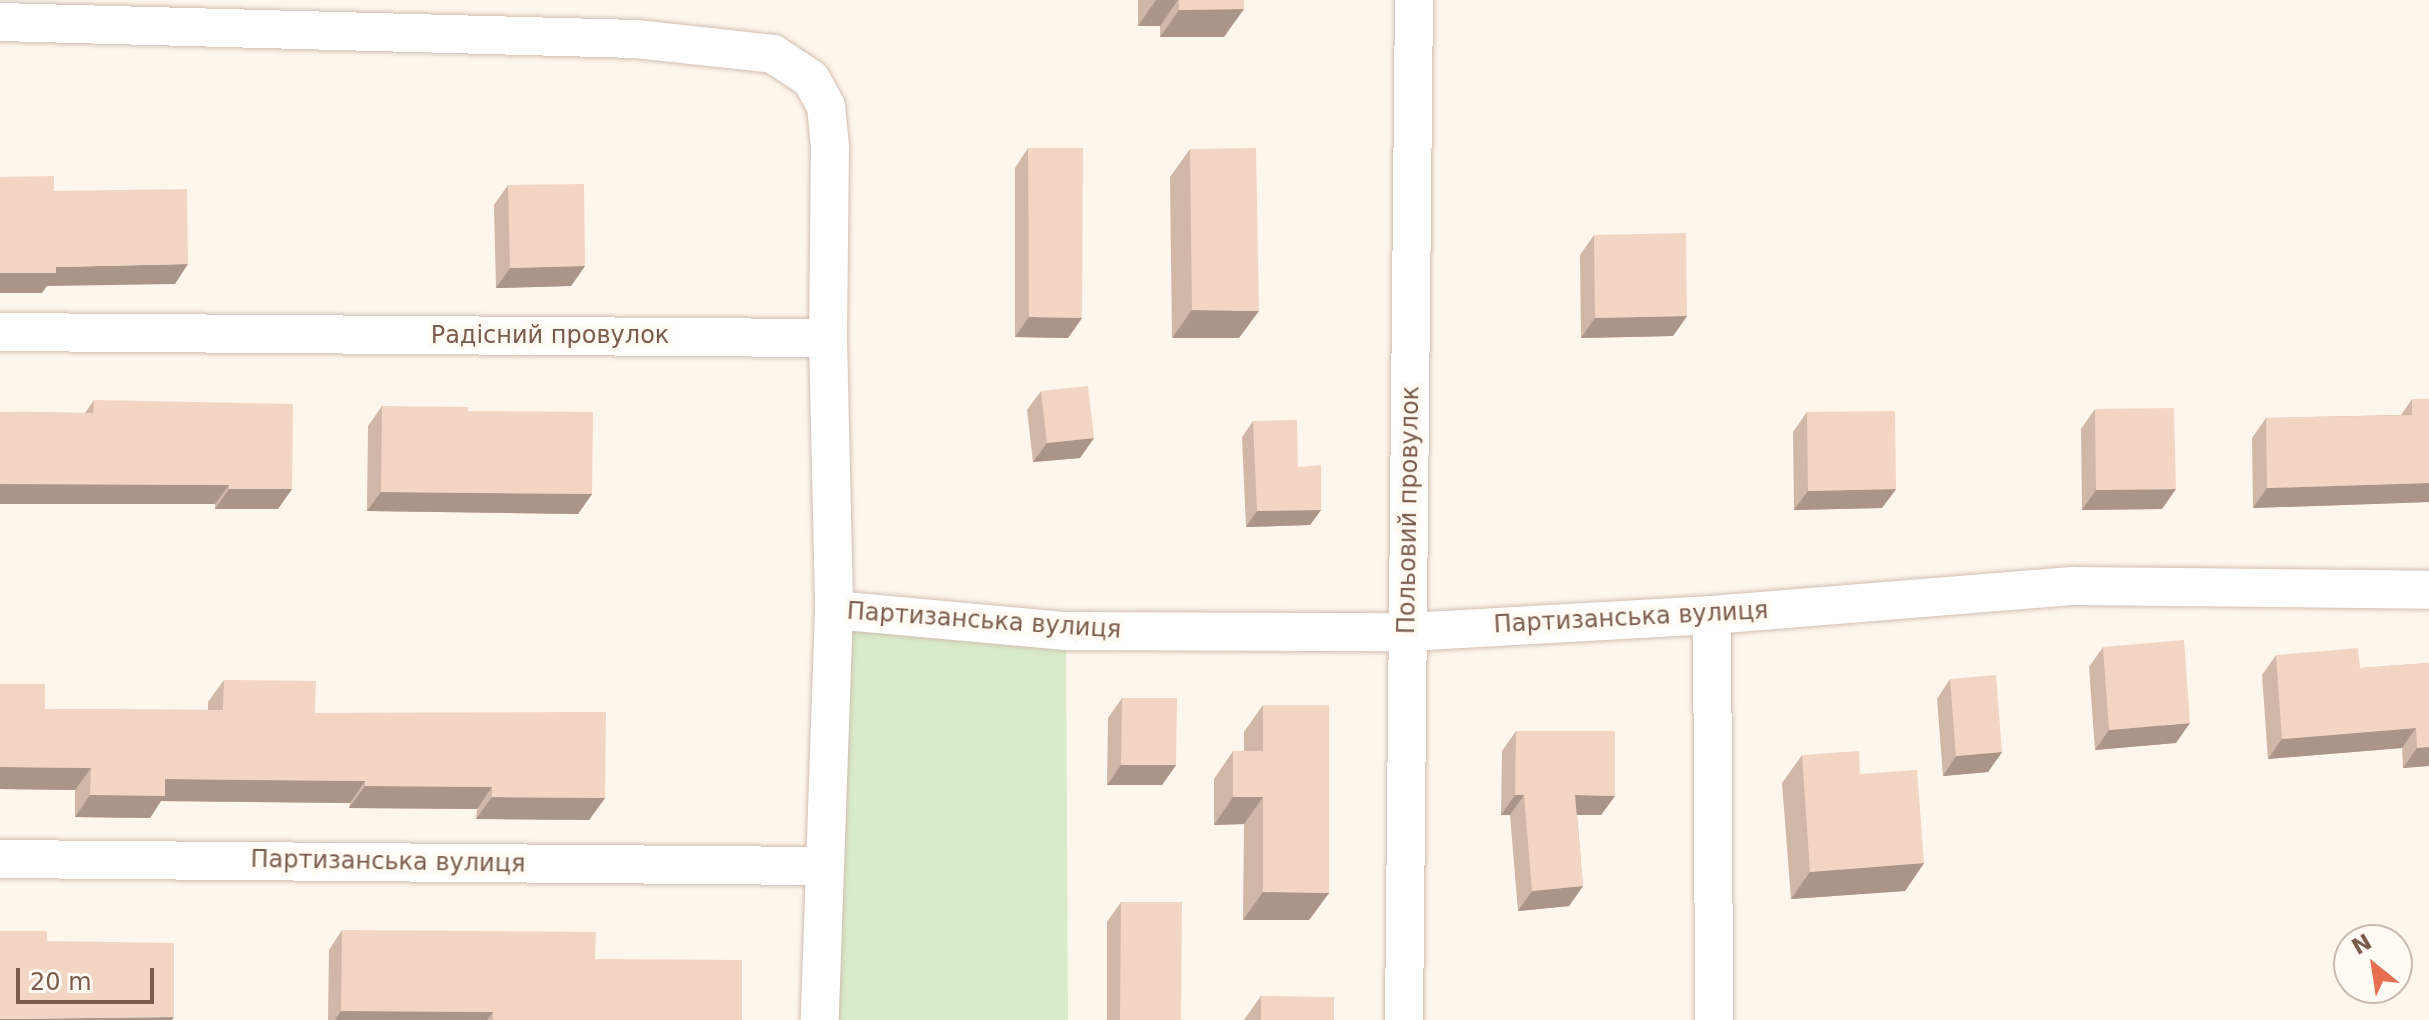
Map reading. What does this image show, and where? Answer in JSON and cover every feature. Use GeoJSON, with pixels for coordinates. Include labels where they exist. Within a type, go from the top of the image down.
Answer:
{"type":"FeatureCollection","features":[{"type":"Feature","properties":{"kind":"street","name":"Польовий провулок"},"geometry":{"type":"LineString","coordinates":[[1404,1020],[1414,0]]}},
{"type":"Feature","properties":{"kind":"street"},"geometry":{"type":"LineString","coordinates":[[0,22],[636,39],[773,54],[811,79],[826,106],[830,147],[828,338],[834,610],[820,1020]]}},
{"type":"Feature","properties":{"kind":"street","name":"Радісний провулок"},"geometry":{"type":"LineString","coordinates":[[0,332],[828,338]]}},
{"type":"Feature","properties":{"kind":"street","name":"Партизанська вулиця"},"geometry":{"type":"LineString","coordinates":[[834,610],[1066,631],[1408,632],[1712,615],[2075,586],[2429,590]]}},
{"type":"Feature","properties":{"kind":"street"},"geometry":{"type":"LineString","coordinates":[[1712,615],[1714,1020]]}},
{"type":"Feature","properties":{"kind":"street","name":"Партизанська вулиця"},"geometry":{"type":"LineString","coordinates":[[0,859],[823,866]]}},
{"type":"Feature","properties":{"kind":"green space"},"geometry":{"type":"Polygon","coordinates":[[[834,610],[1066,631],[1068,1020],[820,1020],[834,610]]]}},
{"type":"Feature","properties":{"kind":"building"},"geometry":{"type":"Polygon","coordinates":[[[1179,0],[1244,0],[1244,9],[1179,10],[1179,0]]]}},
{"type":"Feature","properties":{"kind":"building"},"geometry":{"type":"Polygon","coordinates":[[[1028,148],[1083,148],[1082,318],[1029,317],[1028,148]]]}},
{"type":"Feature","properties":{"kind":"building"},"geometry":{"type":"Polygon","coordinates":[[[1256,148],[1259,311],[1192,310],[1190,149],[1256,148]]]}},
{"type":"Feature","properties":{"kind":"building"},"geometry":{"type":"Polygon","coordinates":[[[54,176],[54,191],[187,189],[188,264],[56,267],[56,273],[0,273],[0,177],[54,176]]]}},
{"type":"Feature","properties":{"kind":"building"},"geometry":{"type":"Polygon","coordinates":[[[584,184],[585,266],[510,268],[508,185],[584,184]]]}},
{"type":"Feature","properties":{"kind":"building"},"geometry":{"type":"Polygon","coordinates":[[[1686,233],[1687,316],[1595,318],[1594,235],[1686,233]]]}},
{"type":"Feature","properties":{"kind":"building"},"geometry":{"type":"Polygon","coordinates":[[[1088,386],[1094,438],[1047,443],[1041,391],[1088,386]]]}},
{"type":"Feature","properties":{"kind":"building"},"geometry":{"type":"Polygon","coordinates":[[[2412,399],[2429,399],[2429,483],[2267,488],[2266,418],[2412,415],[2412,399]]]}},
{"type":"Feature","properties":{"kind":"building"},"geometry":{"type":"Polygon","coordinates":[[[94,400],[293,404],[292,489],[229,489],[229,485],[0,484],[0,412],[93,413],[94,400]]]}},
{"type":"Feature","properties":{"kind":"building"},"geometry":{"type":"Polygon","coordinates":[[[382,406],[468,407],[468,411],[593,412],[592,494],[381,492],[382,406]]]}},
{"type":"Feature","properties":{"kind":"building"},"geometry":{"type":"Polygon","coordinates":[[[2174,408],[2176,489],[2096,490],[2095,409],[2174,408]]]}},
{"type":"Feature","properties":{"kind":"building"},"geometry":{"type":"Polygon","coordinates":[[[1895,411],[1896,489],[1808,491],[1807,412],[1895,411]]]}},
{"type":"Feature","properties":{"kind":"building"},"geometry":{"type":"Polygon","coordinates":[[[1297,420],[1298,467],[1321,465],[1321,510],[1257,511],[1253,421],[1297,420]]]}},
{"type":"Feature","properties":{"kind":"building"},"geometry":{"type":"Polygon","coordinates":[[[2184,640],[2190,723],[2109,730],[2103,647],[2184,640]]]}},
{"type":"Feature","properties":{"kind":"building"},"geometry":{"type":"Polygon","coordinates":[[[2358,648],[2360,668],[2429,663],[2429,747],[2417,748],[2416,728],[2282,739],[2276,655],[2358,648]]]}},
{"type":"Feature","properties":{"kind":"building"},"geometry":{"type":"Polygon","coordinates":[[[1996,675],[2002,752],[1956,756],[1950,679],[1996,675]]]}},
{"type":"Feature","properties":{"kind":"building"},"geometry":{"type":"Polygon","coordinates":[[[224,680],[316,681],[315,713],[606,712],[605,798],[492,797],[492,787],[365,786],[365,781],[165,779],[165,796],[90,795],[91,768],[0,767],[0,684],[45,684],[45,709],[223,710],[224,680]]]}},
{"type":"Feature","properties":{"kind":"building"},"geometry":{"type":"Polygon","coordinates":[[[1122,698],[1177,698],[1176,765],[1121,765],[1122,698]]]}},
{"type":"Feature","properties":{"kind":"building"},"geometry":{"type":"Polygon","coordinates":[[[1263,705],[1329,705],[1329,893],[1263,892],[1263,797],[1233,797],[1233,751],[1263,751],[1263,705]]]}},
{"type":"Feature","properties":{"kind":"building"},"geometry":{"type":"Polygon","coordinates":[[[1516,731],[1615,731],[1615,796],[1575,795],[1583,886],[1532,891],[1524,795],[1515,795],[1516,731]]]}},
{"type":"Feature","properties":{"kind":"building"},"geometry":{"type":"Polygon","coordinates":[[[1859,751],[1860,774],[1917,770],[1924,863],[1810,872],[1802,755],[1859,751]]]}},
{"type":"Feature","properties":{"kind":"building"},"geometry":{"type":"Polygon","coordinates":[[[1121,902],[1182,902],[1181,1020],[1120,1020],[1121,902]]]}},
{"type":"Feature","properties":{"kind":"building"},"geometry":{"type":"Polygon","coordinates":[[[342,930],[596,932],[595,959],[742,960],[742,1020],[493,1020],[493,1012],[341,1011],[342,930]]]}},
{"type":"Feature","properties":{"kind":"building"},"geometry":{"type":"Polygon","coordinates":[[[0,931],[47,931],[47,941],[174,943],[174,1017],[0,1019],[0,931]]]}},
{"type":"Feature","properties":{"kind":"building"},"geometry":{"type":"Polygon","coordinates":[[[1261,996],[1334,997],[1334,1020],[1261,1020],[1261,996]]]}}]}
